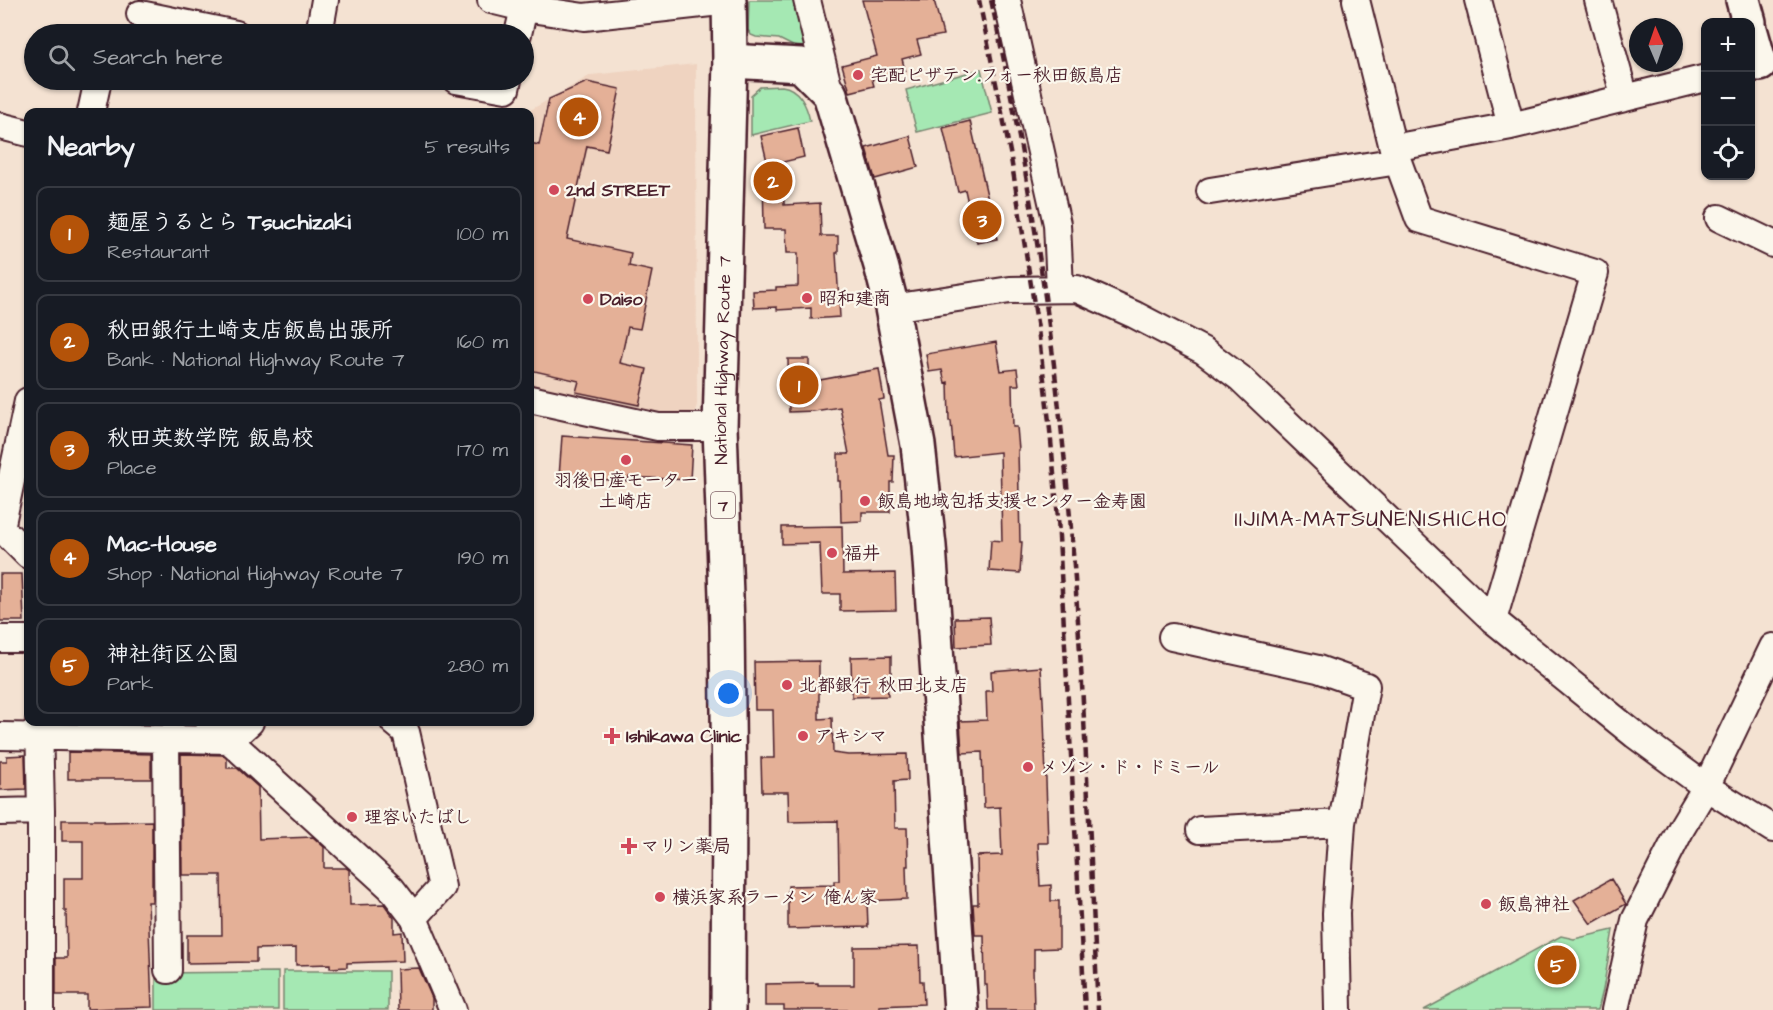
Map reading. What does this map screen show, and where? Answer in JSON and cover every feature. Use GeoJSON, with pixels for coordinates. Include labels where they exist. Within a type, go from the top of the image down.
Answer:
{"type":"FeatureCollection","features":[{"type":"Feature","properties":{"kind":"main road"},"geometry":{"type":"LineString","coordinates":[[1743,0],[1748,18]]}},
{"type":"Feature","properties":{"kind":"main road","name":"National Highway Route 7"},"geometry":{"type":"LineString","coordinates":[[728,1010],[727,625],[720,427],[730,61],[729,1]]}},
{"type":"Feature","properties":{"kind":"main road"},"geometry":{"type":"LineString","coordinates":[[1755,45],[1761,65]]}},
{"type":"Feature","properties":{"kind":"main road"},"geometry":{"type":"LineString","coordinates":[[730,61],[801,65],[830,94],[892,308],[918,445],[929,546],[961,1010]]}},
{"type":"Feature","properties":{"kind":"street"},"geometry":{"type":"LineString","coordinates":[[321,24],[325,0]]}},
{"type":"Feature","properties":{"kind":"street"},"geometry":{"type":"LineString","coordinates":[[492,0],[525,4],[584,17],[729,1]]}},
{"type":"Feature","properties":{"kind":"street"},"geometry":{"type":"LineString","coordinates":[[807,0],[830,94]]}},
{"type":"Feature","properties":{"kind":"street"},"geometry":{"type":"LineString","coordinates":[[1007,0],[1057,224],[1060,288]]}},
{"type":"Feature","properties":{"kind":"street"},"geometry":{"type":"LineString","coordinates":[[1356,0],[1395,154],[1419,219],[1595,273],[1493,620]]}},
{"type":"Feature","properties":{"kind":"street"},"geometry":{"type":"LineString","coordinates":[[1478,0],[1511,126]]}},
{"type":"Feature","properties":{"kind":"street"},"geometry":{"type":"LineString","coordinates":[[1598,0],[1625,99]]}},
{"type":"Feature","properties":{"kind":"street"},"geometry":{"type":"LineString","coordinates":[[520,24],[525,4]]}},
{"type":"Feature","properties":{"kind":"street"},"geometry":{"type":"LineString","coordinates":[[140,14],[188,24]]}},
{"type":"Feature","properties":{"kind":"street"},"geometry":{"type":"LineString","coordinates":[[1210,191],[1395,154],[1701,79]]}},
{"type":"Feature","properties":{"kind":"street"},"geometry":{"type":"LineString","coordinates":[[92,108],[96,90]]}},
{"type":"Feature","properties":{"kind":"street"},"geometry":{"type":"LineString","coordinates":[[0,126],[24,132]]}},
{"type":"Feature","properties":{"kind":"street"},"geometry":{"type":"LineString","coordinates":[[1719,218],[1773,244]]}},
{"type":"Feature","properties":{"kind":"street"},"geometry":{"type":"LineString","coordinates":[[892,308],[1010,290],[1077,289],[1135,315],[1204,351],[1240,378],[1493,620],[1635,735],[1706,787],[1773,829]]}},
{"type":"Feature","properties":{"kind":"street"},"geometry":{"type":"LineString","coordinates":[[534,400],[658,427],[720,427]]}},
{"type":"Feature","properties":{"kind":"street"},"geometry":{"type":"LineString","coordinates":[[24,419],[0,528],[24,551]]}},
{"type":"Feature","properties":{"kind":"street"},"geometry":{"type":"LineString","coordinates":[[1172,637],[1318,669],[1366,686],[1342,823],[1336,914],[1338,1010]]}},
{"type":"Feature","properties":{"kind":"street"},"geometry":{"type":"LineString","coordinates":[[0,639],[24,639]]}},
{"type":"Feature","properties":{"kind":"street"},"geometry":{"type":"LineString","coordinates":[[1615,1010],[1635,920],[1682,827],[1706,787],[1773,647]]}},
{"type":"Feature","properties":{"kind":"street"},"geometry":{"type":"LineString","coordinates":[[213,726],[391,888],[414,918],[453,1010]]}},
{"type":"Feature","properties":{"kind":"street"},"geometry":{"type":"LineString","coordinates":[[0,736],[39,729],[166,739],[230,741],[245,726]]}},
{"type":"Feature","properties":{"kind":"street"},"geometry":{"type":"LineString","coordinates":[[399,726],[406,732],[442,887],[414,918]]}},
{"type":"Feature","properties":{"kind":"street"},"geometry":{"type":"LineString","coordinates":[[39,729],[41,1010]]}},
{"type":"Feature","properties":{"kind":"street"},"geometry":{"type":"LineString","coordinates":[[166,739],[168,970]]}},
{"type":"Feature","properties":{"kind":"street"},"geometry":{"type":"LineString","coordinates":[[0,812],[41,811]]}},
{"type":"Feature","properties":{"kind":"street"},"geometry":{"type":"LineString","coordinates":[[1200,830],[1342,823]]}},
{"type":"Feature","properties":{"kind":"shaded area"},"geometry":{"type":"Polygon","coordinates":[[[696,64],[697,405],[694,414],[688,418],[662,419],[534,391],[534,108],[591,75],[696,64]]]}},
{"type":"Feature","properties":{"kind":"green space"},"geometry":{"type":"Polygon","coordinates":[[[749,0],[796,0],[809,49],[805,52],[779,39],[751,35],[748,30],[749,0]]]}},
{"type":"Feature","properties":{"kind":"green space"},"geometry":{"type":"Polygon","coordinates":[[[981,69],[992,113],[917,132],[906,90],[981,69]]]}},
{"type":"Feature","properties":{"kind":"green space"},"geometry":{"type":"Polygon","coordinates":[[[782,86],[798,94],[807,109],[810,121],[751,135],[751,95],[760,87],[782,86]]]}},
{"type":"Feature","properties":{"kind":"green space"},"geometry":{"type":"Polygon","coordinates":[[[1613,930],[1598,1010],[1424,1010],[1561,936],[1574,939],[1613,930]]]}},
{"type":"Feature","properties":{"kind":"green space"},"geometry":{"type":"Polygon","coordinates":[[[283,971],[388,971],[388,1010],[283,1010],[283,971]]]}},
{"type":"Feature","properties":{"kind":"green space"},"geometry":{"type":"Polygon","coordinates":[[[278,972],[278,1010],[156,1010],[156,973],[278,972]]]}},
{"type":"Feature","properties":{"kind":"building"},"geometry":{"type":"Polygon","coordinates":[[[862,0],[934,0],[943,35],[917,40],[921,54],[902,59],[905,70],[872,79],[874,86],[850,92],[842,65],[877,56],[862,0]]]}},
{"type":"Feature","properties":{"kind":"building","name":"Daiso"},"geometry":{"type":"Polygon","coordinates":[[[587,82],[620,89],[607,150],[587,146],[567,239],[631,253],[629,266],[652,271],[640,329],[628,327],[620,363],[647,369],[639,405],[576,392],[579,381],[534,371],[534,144],[539,145],[549,99],[587,82]]]}},
{"type":"Feature","properties":{"kind":"building"},"geometry":{"type":"Polygon","coordinates":[[[970,121],[997,239],[977,243],[965,190],[958,192],[943,128],[970,121]]]}},
{"type":"Feature","properties":{"kind":"building"},"geometry":{"type":"Polygon","coordinates":[[[798,128],[804,157],[783,162],[784,205],[820,203],[821,236],[838,236],[838,253],[836,253],[840,317],[811,319],[811,308],[777,310],[777,307],[754,308],[753,291],[798,286],[798,253],[787,253],[786,229],[764,229],[763,170],[769,170],[761,136],[798,128]]]}},
{"type":"Feature","properties":{"kind":"building"},"geometry":{"type":"Polygon","coordinates":[[[910,136],[918,167],[875,179],[866,148],[910,136]]]}},
{"type":"Feature","properties":{"kind":"building"},"geometry":{"type":"Polygon","coordinates":[[[996,342],[1001,371],[1017,369],[1019,385],[1012,385],[1013,427],[1017,427],[1019,450],[1020,542],[1022,542],[1020,573],[989,571],[991,540],[1002,541],[1000,452],[954,457],[951,421],[949,421],[948,382],[945,383],[942,370],[929,372],[926,354],[996,342]]]}},
{"type":"Feature","properties":{"kind":"building"},"geometry":{"type":"Polygon","coordinates":[[[788,359],[809,359],[809,382],[879,369],[884,399],[879,400],[888,455],[894,455],[893,482],[890,482],[890,512],[862,512],[862,521],[841,522],[838,454],[849,454],[840,407],[789,412],[788,359]]]}},
{"type":"Feature","properties":{"kind":"building"},"geometry":{"type":"Polygon","coordinates":[[[562,436],[692,445],[690,480],[629,477],[628,481],[559,477],[562,436]]]}},
{"type":"Feature","properties":{"kind":"building"},"geometry":{"type":"Polygon","coordinates":[[[842,526],[843,574],[895,573],[896,610],[840,611],[840,594],[822,594],[820,543],[782,544],[782,527],[842,526]]]}},
{"type":"Feature","properties":{"kind":"building"},"geometry":{"type":"Polygon","coordinates":[[[0,574],[22,574],[24,621],[0,621],[0,574]]]}},
{"type":"Feature","properties":{"kind":"building"},"geometry":{"type":"Polygon","coordinates":[[[989,617],[991,645],[956,647],[955,618],[989,617]]]}},
{"type":"Feature","properties":{"kind":"building"},"geometry":{"type":"Polygon","coordinates":[[[891,656],[891,682],[887,682],[888,696],[852,697],[851,657],[891,656]]]}},
{"type":"Feature","properties":{"kind":"building"},"geometry":{"type":"Polygon","coordinates":[[[819,661],[819,719],[832,718],[833,753],[907,754],[908,780],[894,781],[895,828],[907,828],[907,899],[867,901],[868,927],[788,929],[788,886],[834,885],[834,881],[839,881],[838,821],[789,822],[788,792],[762,792],[761,758],[774,758],[773,710],[755,710],[754,662],[819,661]]]}},
{"type":"Feature","properties":{"kind":"building"},"geometry":{"type":"Polygon","coordinates":[[[1041,667],[1048,843],[1038,843],[1040,886],[1051,885],[1051,901],[1059,901],[1059,948],[1034,949],[1034,1010],[988,1010],[984,935],[975,935],[973,904],[978,904],[977,856],[1002,855],[1000,807],[984,808],[982,752],[962,753],[960,721],[987,720],[986,691],[992,691],[991,671],[1041,667]]]}},
{"type":"Feature","properties":{"kind":"building"},"geometry":{"type":"Polygon","coordinates":[[[68,752],[151,754],[151,779],[68,779],[68,752]]]}},
{"type":"Feature","properties":{"kind":"building"},"geometry":{"type":"Polygon","coordinates":[[[181,754],[223,755],[227,759],[227,768],[237,768],[258,787],[259,839],[313,837],[324,847],[324,868],[349,870],[350,905],[384,904],[394,918],[394,933],[402,932],[403,961],[347,963],[347,967],[330,968],[330,964],[296,965],[296,948],[256,949],[256,962],[187,963],[187,935],[222,935],[221,875],[182,875],[181,754]]]}},
{"type":"Feature","properties":{"kind":"building"},"geometry":{"type":"Polygon","coordinates":[[[25,755],[26,789],[0,790],[0,761],[7,761],[7,756],[25,755]]]}},
{"type":"Feature","properties":{"kind":"building"},"geometry":{"type":"Polygon","coordinates":[[[62,820],[152,821],[152,902],[148,902],[152,1007],[87,1009],[87,995],[56,995],[56,958],[67,958],[64,878],[83,878],[83,841],[62,841],[62,820]]]}},
{"type":"Feature","properties":{"kind":"building"},"geometry":{"type":"Polygon","coordinates":[[[1611,879],[1626,904],[1591,924],[1574,900],[1611,879]]]}},
{"type":"Feature","properties":{"kind":"building"},"geometry":{"type":"Polygon","coordinates":[[[919,946],[920,981],[923,981],[924,1004],[879,1006],[879,1010],[784,1010],[784,1006],[765,1006],[765,984],[854,985],[854,947],[919,946]]]}},
{"type":"Feature","properties":{"kind":"building"},"geometry":{"type":"Polygon","coordinates":[[[419,968],[432,998],[432,1010],[398,1010],[397,969],[419,968]]]}},
{"type":"Feature","properties":{"kind":"railway"},"geometry":{"type":"LineString","coordinates":[[979,0],[1010,152],[1038,329],[1050,430],[1058,518],[1085,1010]]}},
{"type":"Feature","properties":{"kind":"railway"},"geometry":{"type":"LineString","coordinates":[[991,0],[1031,203],[1046,305],[1067,483],[1079,633],[1098,1010]]}},
{"type":"Feature","properties":{"kind":"place","name":"宅配ピザテン.フォー秋田飯島店"},"geometry":{"type":"Point","coordinates":[858,75]}},
{"type":"Feature","properties":{"kind":"place","name":"Mac-House"},"geometry":{"type":"Point","coordinates":[579,117]}},
{"type":"Feature","properties":{"kind":"place","name":"秋田銀行土崎支店飯島出張所"},"geometry":{"type":"Point","coordinates":[773,181]}},
{"type":"Feature","properties":{"kind":"place","name":"2nd STREET"},"geometry":{"type":"Point","coordinates":[554,190]}},
{"type":"Feature","properties":{"kind":"place","name":"秋田英数学院 飯島校"},"geometry":{"type":"Point","coordinates":[982,220]}},
{"type":"Feature","properties":{"kind":"place","name":"昭和建商"},"geometry":{"type":"Point","coordinates":[807,298]}},
{"type":"Feature","properties":{"kind":"place","name":"Daiso"},"geometry":{"type":"Point","coordinates":[588,299]}},
{"type":"Feature","properties":{"kind":"place","name":"麺屋うるとら Tsuchizaki"},"geometry":{"type":"Point","coordinates":[799,385]}},
{"type":"Feature","properties":{"kind":"place","name":"羽後日産モーター 土崎店"},"geometry":{"type":"Point","coordinates":[626,460]}},
{"type":"Feature","properties":{"kind":"place","name":"飯島地域包括支援センター金寿園"},"geometry":{"type":"Point","coordinates":[865,501]}},
{"type":"Feature","properties":{"kind":"place","name":"福井"},"geometry":{"type":"Point","coordinates":[832,553]}},
{"type":"Feature","properties":{"kind":"place","name":"北都銀行 秋田北支店"},"geometry":{"type":"Point","coordinates":[787,685]}},
{"type":"Feature","properties":{"kind":"place","name":"Ishikawa Clinic"},"geometry":{"type":"Point","coordinates":[612,736]}},
{"type":"Feature","properties":{"kind":"place","name":"アキシマ"},"geometry":{"type":"Point","coordinates":[803,736]}},
{"type":"Feature","properties":{"kind":"place","name":"メゾン・ド・ドミール"},"geometry":{"type":"Point","coordinates":[1028,767]}},
{"type":"Feature","properties":{"kind":"place","name":"理容いたばし"},"geometry":{"type":"Point","coordinates":[352,817]}},
{"type":"Feature","properties":{"kind":"place","name":"マリン薬局"},"geometry":{"type":"Point","coordinates":[629,846]}},
{"type":"Feature","properties":{"kind":"place","name":"横浜家系ラーメン 俺ん家"},"geometry":{"type":"Point","coordinates":[660,897]}},
{"type":"Feature","properties":{"kind":"place","name":"飯島神社"},"geometry":{"type":"Point","coordinates":[1486,904]}},
{"type":"Feature","properties":{"kind":"place","name":"神社街区公園"},"geometry":{"type":"Point","coordinates":[1557,965]}},
{"type":"Feature","properties":{"kind":"district","name":"IIJIMA-MATSUNENISHICHO"},"geometry":{"type":"Point","coordinates":[1371,519]}}]}
